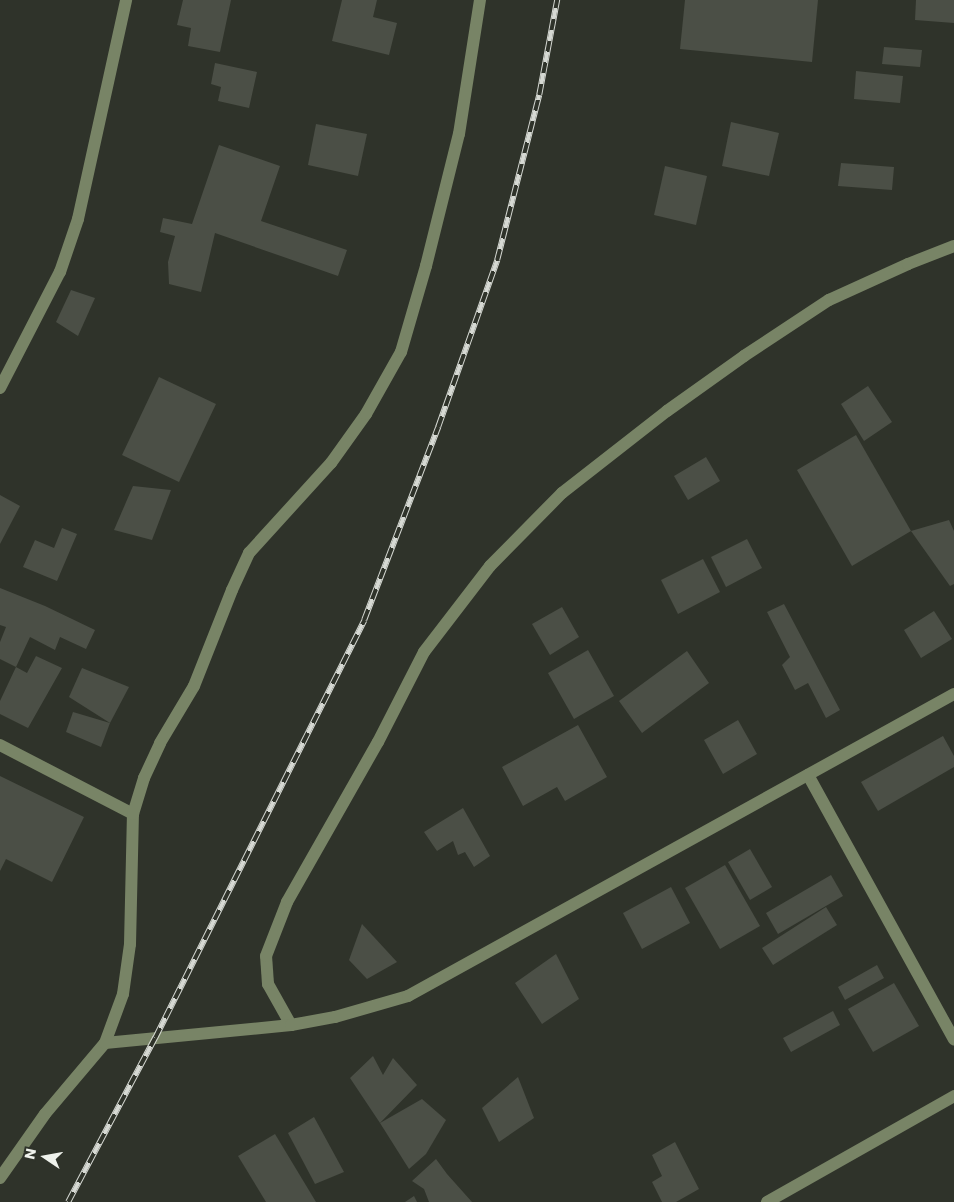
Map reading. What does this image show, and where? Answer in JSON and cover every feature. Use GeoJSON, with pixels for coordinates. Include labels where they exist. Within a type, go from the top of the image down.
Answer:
{"type":"FeatureCollection","features":[{"type":"Feature","properties":{"kind":"street"},"geometry":{"type":"LineString","coordinates":[[0,388],[60,272],[78,219],[126,0]]}},
{"type":"Feature","properties":{"kind":"street"},"geometry":{"type":"LineString","coordinates":[[0,1178],[51,1106],[105,1043],[123,994],[130,944],[133,814],[144,778],[160,743],[194,686],[232,590],[249,553],[331,463],[366,414],[401,352],[426,266],[459,134],[480,0]]}},
{"type":"Feature","properties":{"kind":"street"},"geometry":{"type":"LineString","coordinates":[[291,1025],[268,984],[266,956],[287,902],[378,742],[424,652],[490,566],[562,493],[666,411],[744,356],[829,300],[908,264],[954,246]]}},
{"type":"Feature","properties":{"kind":"street"},"geometry":{"type":"LineString","coordinates":[[105,1043],[291,1025],[335,1017],[408,996],[954,694]]}},
{"type":"Feature","properties":{"kind":"street"},"geometry":{"type":"LineString","coordinates":[[0,745],[133,814]]}},
{"type":"Feature","properties":{"kind":"street"},"geometry":{"type":"LineString","coordinates":[[808,775],[954,1038]]}},
{"type":"Feature","properties":{"kind":"street"},"geometry":{"type":"LineString","coordinates":[[767,1202],[954,1096]]}},
{"type":"Feature","properties":{"kind":"building"},"geometry":{"type":"Polygon","coordinates":[[[183,0],[231,0],[220,52],[188,46],[191,28],[177,25],[183,0]]]}},
{"type":"Feature","properties":{"kind":"building"},"geometry":{"type":"Polygon","coordinates":[[[342,0],[377,0],[373,17],[397,23],[389,55],[332,41],[342,0]]]}},
{"type":"Feature","properties":{"kind":"building"},"geometry":{"type":"Polygon","coordinates":[[[685,0],[818,0],[812,62],[680,49],[685,0]]]}},
{"type":"Feature","properties":{"kind":"building"},"geometry":{"type":"Polygon","coordinates":[[[916,0],[954,0],[954,23],[915,20],[916,0]]]}},
{"type":"Feature","properties":{"kind":"building"},"geometry":{"type":"Polygon","coordinates":[[[884,47],[922,50],[920,67],[882,64],[884,47]]]}},
{"type":"Feature","properties":{"kind":"building"},"geometry":{"type":"Polygon","coordinates":[[[215,63],[257,72],[249,108],[218,101],[221,87],[211,84],[215,63]]]}},
{"type":"Feature","properties":{"kind":"building"},"geometry":{"type":"Polygon","coordinates":[[[856,71],[903,76],[900,103],[854,99],[856,71]]]}},
{"type":"Feature","properties":{"kind":"building"},"geometry":{"type":"Polygon","coordinates":[[[731,122],[779,133],[769,176],[722,166],[731,122]]]}},
{"type":"Feature","properties":{"kind":"building"},"geometry":{"type":"Polygon","coordinates":[[[316,124],[367,134],[358,176],[308,165],[316,124]]]}},
{"type":"Feature","properties":{"kind":"building"},"geometry":{"type":"Polygon","coordinates":[[[219,145],[280,166],[261,221],[347,250],[338,276],[215,233],[201,292],[169,284],[168,262],[175,236],[160,232],[163,218],[192,224],[219,145]]]}},
{"type":"Feature","properties":{"kind":"building"},"geometry":{"type":"Polygon","coordinates":[[[841,163],[894,167],[892,190],[838,186],[841,163]]]}},
{"type":"Feature","properties":{"kind":"building"},"geometry":{"type":"Polygon","coordinates":[[[665,166],[707,176],[696,225],[654,215],[665,166]]]}},
{"type":"Feature","properties":{"kind":"building"},"geometry":{"type":"Polygon","coordinates":[[[71,290],[95,298],[78,336],[56,322],[71,290]]]}},
{"type":"Feature","properties":{"kind":"building"},"geometry":{"type":"Polygon","coordinates":[[[159,377],[216,404],[179,482],[122,455],[159,377]]]}},
{"type":"Feature","properties":{"kind":"building"},"geometry":{"type":"Polygon","coordinates":[[[868,386],[892,422],[864,441],[841,404],[868,386]]]}},
{"type":"Feature","properties":{"kind":"building"},"geometry":{"type":"Polygon","coordinates":[[[856,435],[911,531],[852,566],[797,470],[856,435]]]}},
{"type":"Feature","properties":{"kind":"building"},"geometry":{"type":"Polygon","coordinates":[[[706,457],[720,481],[688,500],[674,476],[706,457]]]}},
{"type":"Feature","properties":{"kind":"building"},"geometry":{"type":"Polygon","coordinates":[[[133,486],[171,490],[152,540],[114,530],[133,486]]]}},
{"type":"Feature","properties":{"kind":"building"},"geometry":{"type":"Polygon","coordinates":[[[0,495],[20,506],[0,544],[0,495]]]}},
{"type":"Feature","properties":{"kind":"building"},"geometry":{"type":"Polygon","coordinates":[[[949,520],[954,531],[954,584],[950,586],[911,531],[949,520]]]}},
{"type":"Feature","properties":{"kind":"building"},"geometry":{"type":"Polygon","coordinates":[[[62,528],[77,534],[57,581],[23,567],[35,540],[54,548],[62,528]]]}},
{"type":"Feature","properties":{"kind":"building"},"geometry":{"type":"Polygon","coordinates":[[[747,539],[762,568],[726,587],[711,557],[747,539]]]}},
{"type":"Feature","properties":{"kind":"building"},"geometry":{"type":"Polygon","coordinates":[[[703,559],[720,592],[678,614],[661,580],[703,559]]]}},
{"type":"Feature","properties":{"kind":"building"},"geometry":{"type":"Polygon","coordinates":[[[0,588],[45,606],[95,630],[86,649],[60,637],[55,650],[30,637],[16,667],[0,659],[0,642],[6,627],[0,625],[0,588]]]}},
{"type":"Feature","properties":{"kind":"building"},"geometry":{"type":"Polygon","coordinates":[[[784,604],[840,710],[826,718],[808,683],[795,690],[782,665],[790,657],[767,612],[784,604]]]}},
{"type":"Feature","properties":{"kind":"building"},"geometry":{"type":"Polygon","coordinates":[[[562,607],[579,637],[550,655],[532,624],[562,607]]]}},
{"type":"Feature","properties":{"kind":"building"},"geometry":{"type":"Polygon","coordinates":[[[934,611],[952,639],[921,658],[904,630],[934,611]]]}},
{"type":"Feature","properties":{"kind":"building"},"geometry":{"type":"Polygon","coordinates":[[[588,650],[614,696],[574,719],[548,673],[588,650]]]}},
{"type":"Feature","properties":{"kind":"building"},"geometry":{"type":"Polygon","coordinates":[[[687,651],[709,683],[642,733],[619,701],[687,651]]]}},
{"type":"Feature","properties":{"kind":"building"},"geometry":{"type":"Polygon","coordinates":[[[36,656],[62,668],[28,728],[0,714],[0,701],[16,667],[27,673],[36,656]]]}},
{"type":"Feature","properties":{"kind":"building"},"geometry":{"type":"Polygon","coordinates":[[[82,668],[129,687],[110,723],[69,697],[82,668]]]}},
{"type":"Feature","properties":{"kind":"building"},"geometry":{"type":"Polygon","coordinates":[[[73,712],[110,723],[101,747],[66,732],[73,712]]]}},
{"type":"Feature","properties":{"kind":"building"},"geometry":{"type":"Polygon","coordinates":[[[738,720],[757,754],[723,774],[704,740],[738,720]]]}},
{"type":"Feature","properties":{"kind":"building"},"geometry":{"type":"Polygon","coordinates":[[[578,725],[607,777],[565,801],[557,787],[523,806],[502,767],[578,725]]]}},
{"type":"Feature","properties":{"kind":"building"},"geometry":{"type":"Polygon","coordinates":[[[943,736],[954,756],[954,767],[878,811],[861,782],[943,736]]]}},
{"type":"Feature","properties":{"kind":"building"},"geometry":{"type":"Polygon","coordinates":[[[0,776],[84,817],[52,882],[6,859],[0,871],[0,776]]]}},
{"type":"Feature","properties":{"kind":"building"},"geometry":{"type":"Polygon","coordinates":[[[463,808],[490,856],[474,867],[465,852],[458,855],[453,841],[437,851],[424,832],[463,808]]]}},
{"type":"Feature","properties":{"kind":"building"},"geometry":{"type":"Polygon","coordinates":[[[750,849],[772,887],[750,900],[728,862],[750,849]]]}},
{"type":"Feature","properties":{"kind":"building"},"geometry":{"type":"Polygon","coordinates":[[[725,865],[760,926],[720,949],[685,888],[725,865]]]}},
{"type":"Feature","properties":{"kind":"building"},"geometry":{"type":"Polygon","coordinates":[[[831,875],[843,896],[778,934],[766,913],[831,875]]]}},
{"type":"Feature","properties":{"kind":"building"},"geometry":{"type":"Polygon","coordinates":[[[671,887],[690,923],[642,949],[623,913],[671,887]]]}},
{"type":"Feature","properties":{"kind":"building"},"geometry":{"type":"Polygon","coordinates":[[[826,907],[837,925],[773,965],[762,948],[826,907]]]}},
{"type":"Feature","properties":{"kind":"building"},"geometry":{"type":"Polygon","coordinates":[[[362,924],[397,962],[367,979],[349,960],[362,924]]]}},
{"type":"Feature","properties":{"kind":"building"},"geometry":{"type":"Polygon","coordinates":[[[556,954],[579,999],[542,1024],[515,983],[556,954]]]}},
{"type":"Feature","properties":{"kind":"building"},"geometry":{"type":"Polygon","coordinates":[[[877,965],[884,978],[845,1000],[838,987],[877,965]]]}},
{"type":"Feature","properties":{"kind":"building"},"geometry":{"type":"Polygon","coordinates":[[[894,983],[919,1026],[873,1052],[848,1009],[894,983]]]}},
{"type":"Feature","properties":{"kind":"building"},"geometry":{"type":"Polygon","coordinates":[[[833,1011],[840,1025],[791,1052],[783,1038],[833,1011]]]}},
{"type":"Feature","properties":{"kind":"building"},"geometry":{"type":"Polygon","coordinates":[[[373,1056],[383,1075],[393,1058],[417,1085],[380,1123],[350,1078],[373,1056]]]}},
{"type":"Feature","properties":{"kind":"building"},"geometry":{"type":"Polygon","coordinates":[[[518,1077],[534,1118],[499,1142],[482,1108],[518,1077]]]}},
{"type":"Feature","properties":{"kind":"building"},"geometry":{"type":"Polygon","coordinates":[[[422,1099],[446,1120],[426,1154],[409,1169],[380,1123],[422,1099]]]}},
{"type":"Feature","properties":{"kind":"building"},"geometry":{"type":"Polygon","coordinates":[[[314,1117],[344,1172],[315,1184],[288,1133],[314,1117]]]}},
{"type":"Feature","properties":{"kind":"building"},"geometry":{"type":"Polygon","coordinates":[[[275,1134],[316,1202],[266,1202],[238,1156],[275,1134]]]}},
{"type":"Feature","properties":{"kind":"building"},"geometry":{"type":"Polygon","coordinates":[[[675,1142],[699,1189],[676,1202],[662,1202],[652,1182],[662,1176],[652,1155],[675,1142]]]}},
{"type":"Feature","properties":{"kind":"building"},"geometry":{"type":"Polygon","coordinates":[[[436,1159],[472,1202],[429,1202],[424,1189],[412,1181],[436,1159]]]}},
{"type":"Feature","properties":{"kind":"building"},"geometry":{"type":"Polygon","coordinates":[[[414,1196],[417,1202],[405,1202],[414,1196]]]}},
{"type":"Feature","properties":{"kind":"railway"},"geometry":{"type":"LineString","coordinates":[[68,1202],[155,1038],[364,620],[438,427],[497,260],[539,95],[557,0]]}}]}
